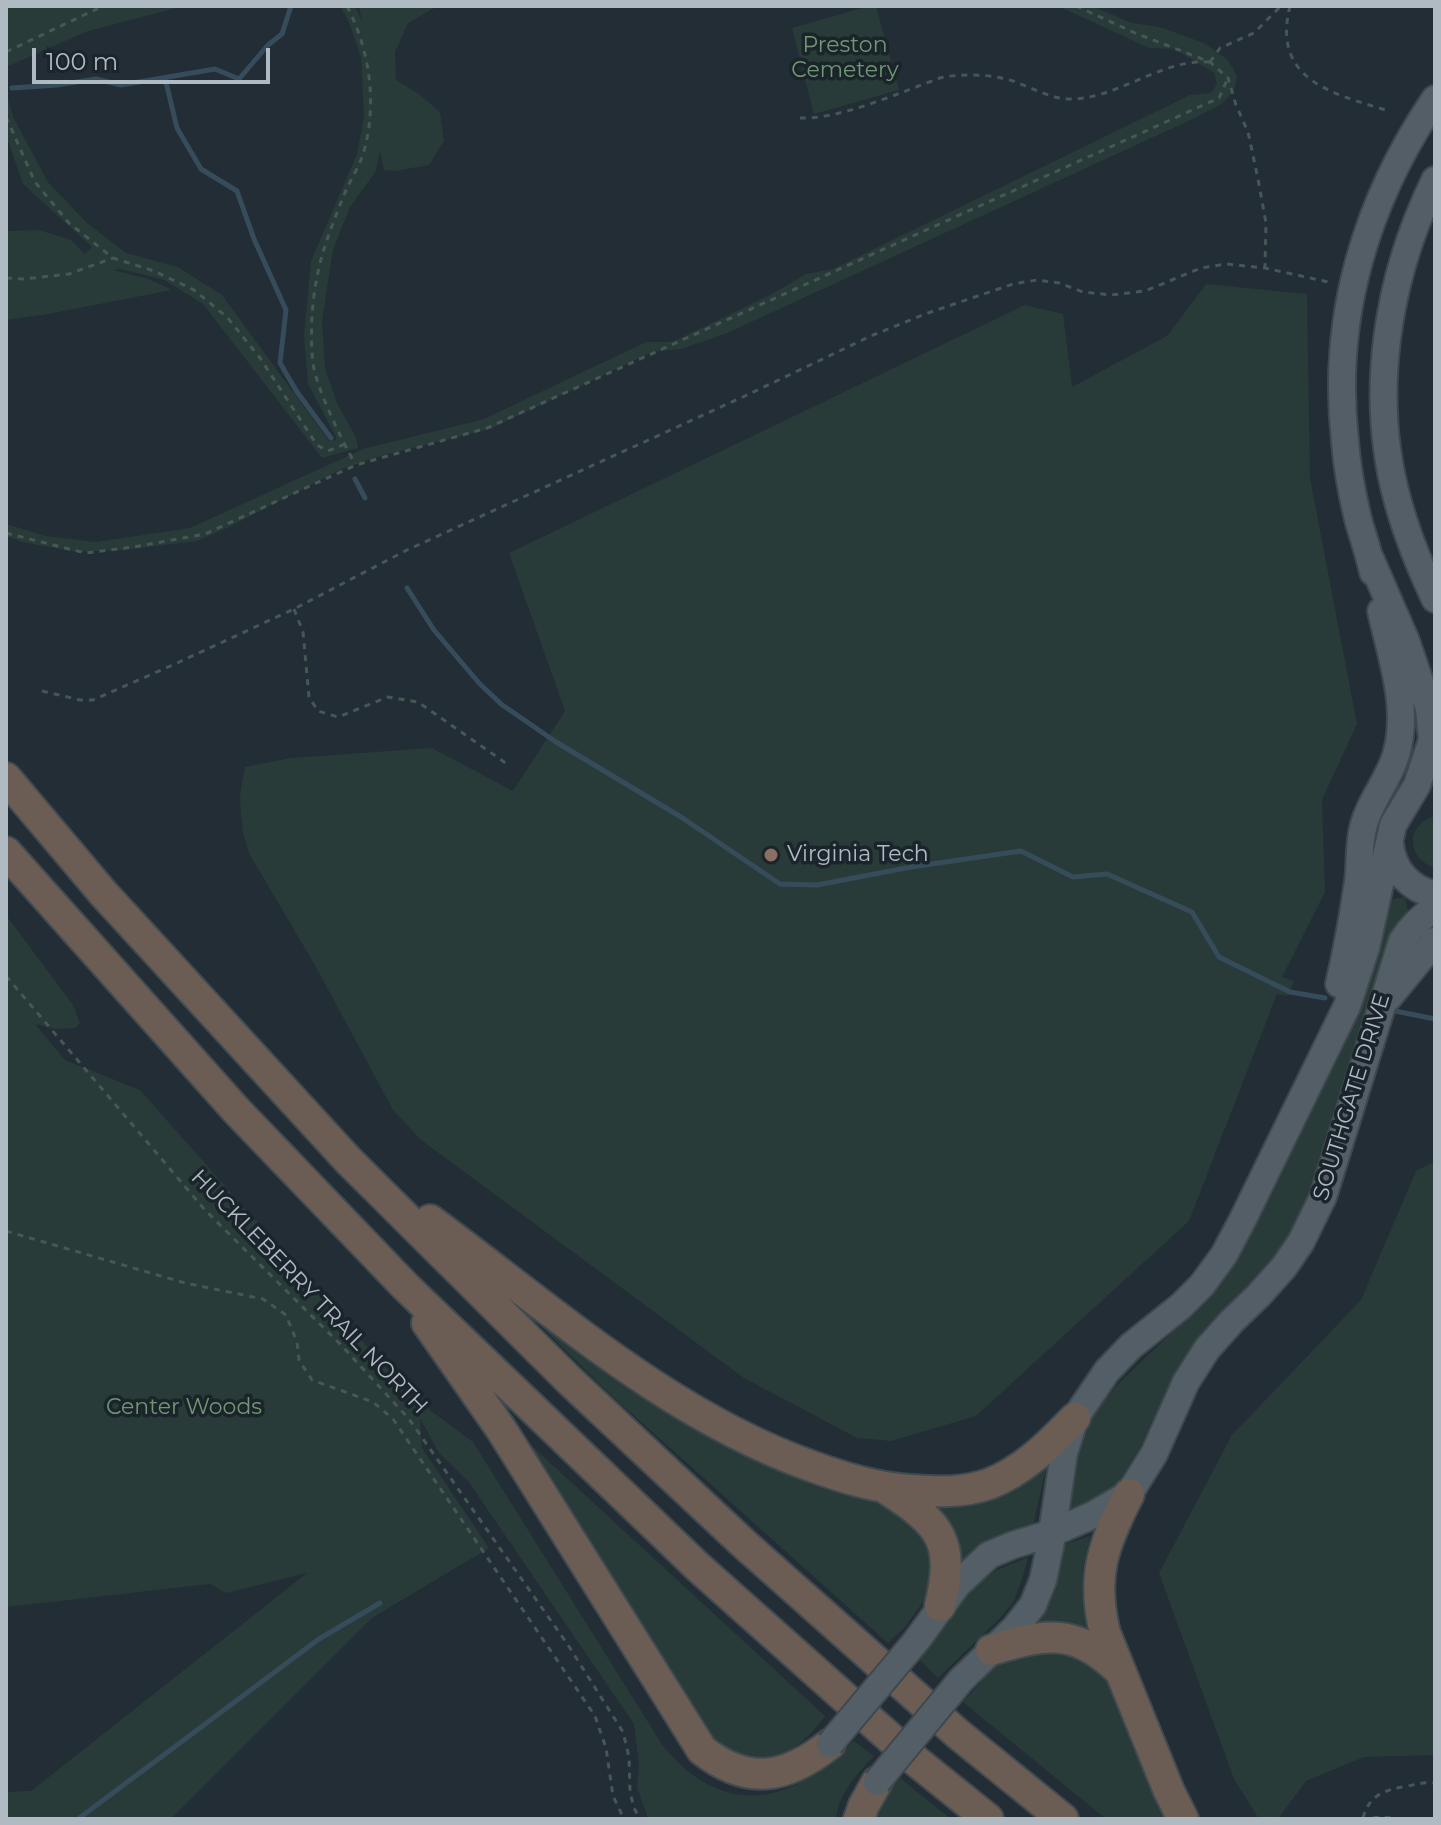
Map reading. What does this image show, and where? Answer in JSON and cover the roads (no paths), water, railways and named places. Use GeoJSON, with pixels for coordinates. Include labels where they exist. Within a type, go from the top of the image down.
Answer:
{"type":"FeatureCollection","features":[{"type":"Feature","properties":{"kind":"highway"},"geometry":{"type":"LineString","coordinates":[[6,778],[103,893],[348,1160],[569,1380],[743,1543],[958,1734],[1063,1819]]}},
{"type":"Feature","properties":{"kind":"highway"},"geometry":{"type":"LineString","coordinates":[[6,852],[236,1110],[406,1287],[698,1567],[916,1761],[988,1819]]}},
{"type":"Feature","properties":{"kind":"highway"},"geometry":{"type":"LineString","coordinates":[[348,1160],[650,1383],[708,1419],[760,1446],[840,1477],[885,1489],[940,1492],[986,1485],[1025,1464],[1075,1418]]}},
{"type":"Feature","properties":{"kind":"highway"},"geometry":{"type":"LineString","coordinates":[[406,1287],[435,1336],[501,1429],[702,1750],[732,1770],[774,1773],[791,1769],[830,1744]]}},
{"type":"Feature","properties":{"kind":"highway"},"geometry":{"type":"LineString","coordinates":[[885,1489],[918,1510],[938,1533],[947,1563],[947,1579],[940,1606]]}},
{"type":"Feature","properties":{"kind":"highway"},"geometry":{"type":"LineString","coordinates":[[1129,1494],[1104,1548],[1099,1569],[1100,1613],[1105,1633],[1183,1819]]}},
{"type":"Feature","properties":{"kind":"highway"},"geometry":{"type":"LineString","coordinates":[[991,1650],[1031,1639],[1061,1637],[1086,1645],[1121,1672]]}},
{"type":"Feature","properties":{"kind":"highway"},"geometry":{"type":"LineString","coordinates":[[859,1819],[877,1782]]}},
{"type":"Feature","properties":{"kind":"main road","name":"SOUTHGATE DRIVE"},"geometry":{"type":"LineString","coordinates":[[1308,1087],[1331,1014],[1351,932],[1362,834],[1397,752],[1401,715],[1399,692],[1370,558],[1350,480],[1342,409],[1345,338],[1352,288],[1366,234],[1381,194],[1401,152],[1435,99]]}},
{"type":"Feature","properties":{"kind":"main road"},"geometry":{"type":"LineString","coordinates":[[1435,180],[1419,212],[1395,288],[1387,331],[1384,382],[1386,431],[1397,499],[1409,538],[1435,599]]}},
{"type":"Feature","properties":{"kind":"main road","name":"SOUTHGATE DRIVE"},"geometry":{"type":"LineString","coordinates":[[877,1782],[961,1680],[1015,1628],[1033,1605],[1043,1580],[1064,1453],[1075,1418],[1107,1371],[1131,1346],[1181,1306],[1202,1285],[1224,1255],[1347,1006],[1373,920],[1393,825],[1417,785],[1432,740],[1429,708],[1406,641],[1370,558]]}},
{"type":"Feature","properties":{"kind":"main road"},"geometry":{"type":"LineString","coordinates":[[1405,803],[1418,794],[1435,791]]}},
{"type":"Feature","properties":{"kind":"main road"},"geometry":{"type":"LineString","coordinates":[[1390,841],[1398,871],[1409,883],[1435,895]]}},
{"type":"Feature","properties":{"kind":"main road","name":"SOUTHGATE DRIVE"},"geometry":{"type":"LineString","coordinates":[[830,1744],[917,1640],[957,1585],[989,1555],[1052,1533],[1093,1515],[1129,1494],[1154,1454],[1186,1382],[1207,1349],[1275,1277],[1301,1242],[1323,1197],[1402,941],[1423,915],[1435,908]]}},
{"type":"Feature","properties":{"kind":"main road"},"geometry":{"type":"LineString","coordinates":[[1381,1005],[1435,941]]}},
{"type":"Feature","properties":{"kind":"waterway"},"geometry":{"type":"LineString","coordinates":[[12,88],[96,79],[121,85],[215,69],[239,79],[268,45],[282,34],[291,6]]}},
{"type":"Feature","properties":{"kind":"waterway"},"geometry":{"type":"LineString","coordinates":[[165,78],[177,128],[201,169],[237,191],[254,239],[286,310],[280,363],[331,438]]}},
{"type":"Feature","properties":{"kind":"waterway"},"geometry":{"type":"LineString","coordinates":[[355,479],[365,498]]}},
{"type":"Feature","properties":{"kind":"waterway"},"geometry":{"type":"LineString","coordinates":[[407,588],[434,630],[501,704],[556,742],[681,817],[780,884],[817,885],[1021,851],[1073,877],[1107,874],[1192,912],[1219,957],[1290,992],[1325,998]]}},
{"type":"Feature","properties":{"kind":"waterway"},"geometry":{"type":"LineString","coordinates":[[1395,1011],[1435,1019]]}},
{"type":"Feature","properties":{"kind":"waterway"},"geometry":{"type":"LineString","coordinates":[[78,1819],[319,1639],[380,1603]]}},
{"type":"Feature","properties":{"kind":"place","name":"Virginia Tech"},"geometry":{"type":"Point","coordinates":[771,855]}},
{"type":"Feature","properties":{"kind":"park label","name":"Preston Cemetery"},"geometry":{"type":"Point","coordinates":[845,58]}},
{"type":"Feature","properties":{"kind":"park label","name":"Center Woods"},"geometry":{"type":"Point","coordinates":[184,1408]}}]}
